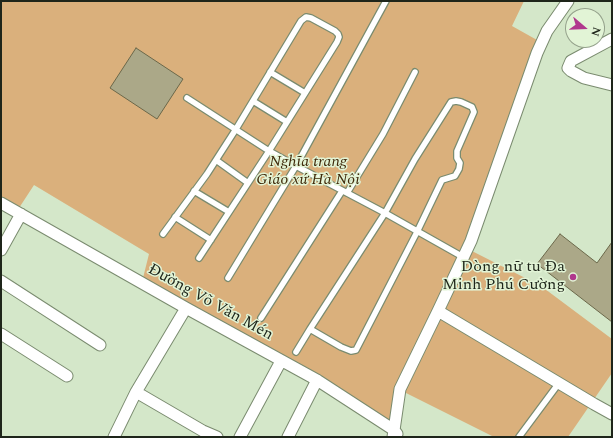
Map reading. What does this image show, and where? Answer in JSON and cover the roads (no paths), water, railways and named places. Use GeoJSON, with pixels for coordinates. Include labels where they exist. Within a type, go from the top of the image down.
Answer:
{"type":"FeatureCollection","features":[{"type":"Feature","properties":{"kind":"street"},"geometry":{"type":"LineString","coordinates":[[395,435],[400,389],[472,241],[537,53],[547,30],[565,2]]}},
{"type":"Feature","properties":{"kind":"street"},"geometry":{"type":"LineString","coordinates":[[612,39],[571,61],[568,68],[571,72],[584,78],[612,85]]}},
{"type":"Feature","properties":{"kind":"street","name":"Đường Võ Văn Mén"},"geometry":{"type":"LineString","coordinates":[[1,203],[186,308],[317,380],[395,435]]}},
{"type":"Feature","properties":{"kind":"street"},"geometry":{"type":"LineString","coordinates":[[1,250],[21,214]]}},
{"type":"Feature","properties":{"kind":"street"},"geometry":{"type":"LineString","coordinates":[[1,281],[100,345]]}},
{"type":"Feature","properties":{"kind":"street"},"geometry":{"type":"LineString","coordinates":[[114,437],[136,392],[186,308]]}},
{"type":"Feature","properties":{"kind":"street"},"geometry":{"type":"LineString","coordinates":[[438,311],[612,414]]}},
{"type":"Feature","properties":{"kind":"street"},"geometry":{"type":"LineString","coordinates":[[1,334],[67,376]]}},
{"type":"Feature","properties":{"kind":"street"},"geometry":{"type":"LineString","coordinates":[[240,437],[281,361]]}},
{"type":"Feature","properties":{"kind":"street"},"geometry":{"type":"LineString","coordinates":[[288,437],[317,380]]}},
{"type":"Feature","properties":{"kind":"street"},"geometry":{"type":"LineString","coordinates":[[136,392],[217,437]]}},
{"type":"Feature","properties":{"kind":"lane"},"geometry":{"type":"LineString","coordinates":[[228,278],[296,166],[386,1]]}},
{"type":"Feature","properties":{"kind":"lane"},"geometry":{"type":"LineString","coordinates":[[163,234],[207,174],[236,129],[301,20],[306,17],[311,18],[335,31],[338,34],[337,42],[269,151],[199,258]]}},
{"type":"Feature","properties":{"kind":"lane"},"geometry":{"type":"LineString","coordinates":[[270,72],[305,93]]}},
{"type":"Feature","properties":{"kind":"lane"},"geometry":{"type":"LineString","coordinates":[[261,318],[383,134],[415,72]]}},
{"type":"Feature","properties":{"kind":"lane"},"geometry":{"type":"LineString","coordinates":[[187,98],[269,151],[385,213],[463,257]]}},
{"type":"Feature","properties":{"kind":"lane"},"geometry":{"type":"LineString","coordinates":[[296,352],[310,329],[385,213],[415,159],[451,102],[456,100],[472,107],[474,112],[457,151],[457,158],[460,164],[459,169],[455,176],[442,180],[356,350],[351,351],[341,347],[310,329]]}},
{"type":"Feature","properties":{"kind":"lane"},"geometry":{"type":"LineString","coordinates":[[253,101],[287,122]]}},
{"type":"Feature","properties":{"kind":"lane"},"geometry":{"type":"LineString","coordinates":[[216,160],[248,183]]}},
{"type":"Feature","properties":{"kind":"lane"},"geometry":{"type":"LineString","coordinates":[[194,191],[229,212]]}},
{"type":"Feature","properties":{"kind":"lane"},"geometry":{"type":"LineString","coordinates":[[175,217],[211,240]]}},
{"type":"Feature","properties":{"kind":"lane"},"geometry":{"type":"LineString","coordinates":[[519,437],[559,383]]}},
{"type":"Feature","properties":{"kind":"place","name":"Dòng nữ tu Đa Minh Phú Cường"},"geometry":{"type":"Point","coordinates":[573,277]}},
{"type":"Feature","properties":{"kind":"park label","name":"Nghĩa trang Giáo xứ Hà Nội"},"geometry":{"type":"Point","coordinates":[308,172]}}]}
